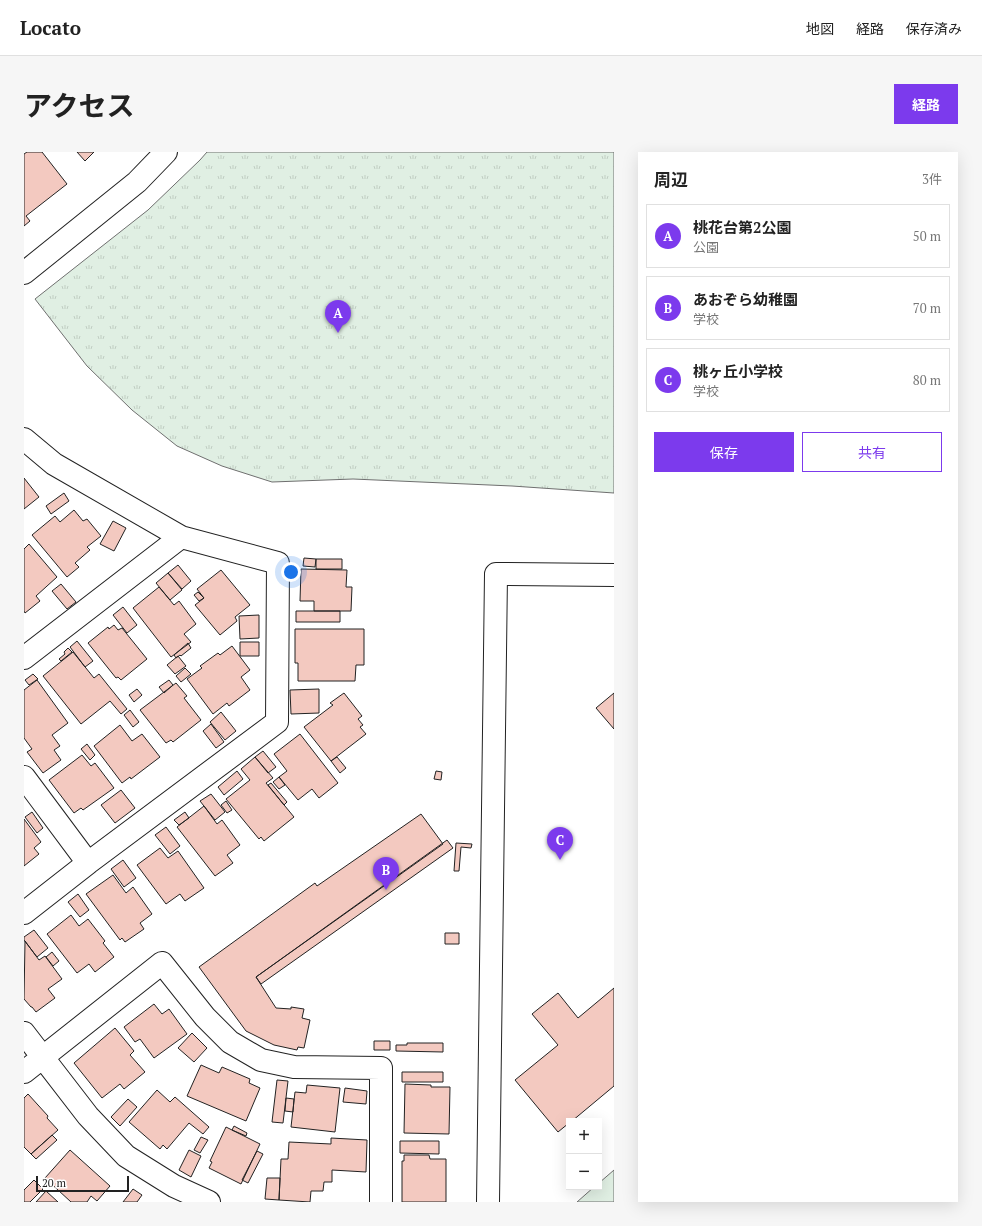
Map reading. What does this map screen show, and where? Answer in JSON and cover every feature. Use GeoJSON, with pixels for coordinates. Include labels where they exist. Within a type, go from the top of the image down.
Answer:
{"type":"FeatureCollection","features":[{"type":"Feature","properties":{"kind":"street"},"geometry":{"type":"LineString","coordinates":[[24,273],[137,182],[166,152]]}},
{"type":"Feature","properties":{"kind":"street"},"geometry":{"type":"LineString","coordinates":[[24,439],[54,464],[181,537],[278,563],[277,722],[88,863],[24,913]]}},
{"type":"Feature","properties":{"kind":"street"},"geometry":{"type":"LineString","coordinates":[[24,658],[181,537]]}},
{"type":"Feature","properties":{"kind":"street"},"geometry":{"type":"LineString","coordinates":[[488,1202],[496,574],[614,575]]}},
{"type":"Feature","properties":{"kind":"street"},"geometry":{"type":"LineString","coordinates":[[24,778],[88,863]]}},
{"type":"Feature","properties":{"kind":"street"},"geometry":{"type":"LineString","coordinates":[[24,1072],[162,963],[210,1022],[230,1042],[261,1060],[294,1067],[381,1068],[381,1202]]}},
{"type":"Feature","properties":{"kind":"street"},"geometry":{"type":"LineString","coordinates":[[24,1033],[88,1116],[126,1156],[174,1186],[208,1202]]}},
{"type":"Feature","properties":{"kind":"green space"},"geometry":{"type":"Polygon","coordinates":[[[207,152],[614,152],[614,493],[512,486],[353,479],[272,482],[222,466],[177,446],[132,410],[87,366],[35,299],[148,210],[207,152]]]}},
{"type":"Feature","properties":{"kind":"green space"},"geometry":{"type":"Polygon","coordinates":[[[614,1170],[614,1202],[577,1202],[591,1190],[602,1190],[602,1180],[614,1170]]]}},
{"type":"Feature","properties":{"kind":"building"},"geometry":{"type":"Polygon","coordinates":[[[27,152],[42,152],[67,184],[26,216],[30,221],[24,226],[24,154],[27,152]]]}},
{"type":"Feature","properties":{"kind":"building"},"geometry":{"type":"Polygon","coordinates":[[[77,152],[94,152],[85,161],[77,152]]]}},
{"type":"Feature","properties":{"kind":"building"},"geometry":{"type":"Polygon","coordinates":[[[24,478],[39,497],[24,509],[24,478]]]}},
{"type":"Feature","properties":{"kind":"building"},"geometry":{"type":"Polygon","coordinates":[[[64,493],[69,501],[51,514],[46,506],[64,493]]]}},
{"type":"Feature","properties":{"kind":"building"},"geometry":{"type":"Polygon","coordinates":[[[74,510],[83,521],[87,519],[101,536],[87,547],[90,550],[75,563],[79,567],[67,577],[32,535],[55,516],[60,522],[74,510]]]}},
{"type":"Feature","properties":{"kind":"building"},"geometry":{"type":"Polygon","coordinates":[[[113,521],[126,528],[114,551],[100,544],[113,521]]]}},
{"type":"Feature","properties":{"kind":"building"},"geometry":{"type":"Polygon","coordinates":[[[29,544],[57,577],[36,596],[40,601],[25,613],[24,549],[29,544]]]}},
{"type":"Feature","properties":{"kind":"building"},"geometry":{"type":"Polygon","coordinates":[[[304,558],[316,559],[315,567],[303,566],[304,558]]]}},
{"type":"Feature","properties":{"kind":"building"},"geometry":{"type":"Polygon","coordinates":[[[316,559],[342,559],[342,569],[316,569],[316,559]]]}},
{"type":"Feature","properties":{"kind":"building"},"geometry":{"type":"Polygon","coordinates":[[[178,565],[191,581],[182,589],[168,573],[178,565]]]}},
{"type":"Feature","properties":{"kind":"building"},"geometry":{"type":"Polygon","coordinates":[[[301,569],[347,570],[346,587],[352,587],[351,611],[314,611],[314,601],[300,601],[301,569]]]}},
{"type":"Feature","properties":{"kind":"building"},"geometry":{"type":"Polygon","coordinates":[[[221,570],[250,605],[235,617],[237,621],[220,635],[195,605],[204,598],[197,589],[221,570]]]}},
{"type":"Feature","properties":{"kind":"building"},"geometry":{"type":"Polygon","coordinates":[[[168,573],[182,590],[170,600],[156,583],[168,573]]]}},
{"type":"Feature","properties":{"kind":"building"},"geometry":{"type":"Polygon","coordinates":[[[61,584],[76,602],[67,609],[52,591],[61,584]]]}},
{"type":"Feature","properties":{"kind":"building"},"geometry":{"type":"Polygon","coordinates":[[[159,587],[174,605],[179,601],[196,624],[184,634],[191,642],[171,657],[133,608],[159,587]]]}},
{"type":"Feature","properties":{"kind":"building"},"geometry":{"type":"Polygon","coordinates":[[[198,592],[204,598],[199,601],[194,595],[198,592]]]}},
{"type":"Feature","properties":{"kind":"building"},"geometry":{"type":"Polygon","coordinates":[[[123,607],[137,625],[127,633],[113,615],[123,607]]]}},
{"type":"Feature","properties":{"kind":"building"},"geometry":{"type":"Polygon","coordinates":[[[296,611],[340,611],[340,622],[296,622],[296,611]]]}},
{"type":"Feature","properties":{"kind":"building"},"geometry":{"type":"Polygon","coordinates":[[[259,615],[259,638],[240,639],[239,616],[259,615]]]}},
{"type":"Feature","properties":{"kind":"building"},"geometry":{"type":"Polygon","coordinates":[[[114,625],[118,630],[122,628],[147,659],[121,680],[118,677],[116,678],[88,643],[108,627],[109,629],[114,625]]]}},
{"type":"Feature","properties":{"kind":"building"},"geometry":{"type":"Polygon","coordinates":[[[295,629],[364,629],[364,665],[356,665],[355,681],[298,681],[298,663],[295,663],[295,629]]]}},
{"type":"Feature","properties":{"kind":"building"},"geometry":{"type":"Polygon","coordinates":[[[77,641],[93,661],[85,667],[70,647],[77,641]]]}},
{"type":"Feature","properties":{"kind":"building"},"geometry":{"type":"Polygon","coordinates":[[[240,642],[259,642],[259,656],[240,656],[240,642]]]}},
{"type":"Feature","properties":{"kind":"building"},"geometry":{"type":"Polygon","coordinates":[[[188,643],[191,648],[176,658],[174,655],[188,643]]]}},
{"type":"Feature","properties":{"kind":"building"},"geometry":{"type":"Polygon","coordinates":[[[232,646],[250,670],[241,677],[250,690],[229,706],[227,703],[213,714],[187,679],[202,668],[200,666],[218,653],[220,655],[232,646]]]}},
{"type":"Feature","properties":{"kind":"building"},"geometry":{"type":"Polygon","coordinates":[[[68,648],[72,652],[61,661],[59,659],[65,654],[64,652],[68,648]]]}},
{"type":"Feature","properties":{"kind":"building"},"geometry":{"type":"Polygon","coordinates":[[[73,652],[94,678],[99,674],[127,709],[121,714],[110,701],[81,724],[43,676],[73,652]]]}},
{"type":"Feature","properties":{"kind":"building"},"geometry":{"type":"Polygon","coordinates":[[[178,656],[186,666],[175,674],[167,665],[178,656]]]}},
{"type":"Feature","properties":{"kind":"building"},"geometry":{"type":"Polygon","coordinates":[[[185,668],[191,674],[181,682],[176,676],[185,668]]]}},
{"type":"Feature","properties":{"kind":"building"},"geometry":{"type":"Polygon","coordinates":[[[33,674],[38,679],[29,685],[25,680],[33,674]]]}},
{"type":"Feature","properties":{"kind":"building"},"geometry":{"type":"Polygon","coordinates":[[[37,680],[68,723],[52,735],[60,746],[54,750],[61,760],[43,773],[27,752],[32,749],[24,738],[24,690],[37,680]]]}},
{"type":"Feature","properties":{"kind":"building"},"geometry":{"type":"Polygon","coordinates":[[[169,680],[173,685],[164,693],[159,687],[169,680]]]}},
{"type":"Feature","properties":{"kind":"building"},"geometry":{"type":"Polygon","coordinates":[[[176,683],[187,696],[184,698],[201,720],[173,742],[171,740],[166,743],[140,710],[176,683]]]}},
{"type":"Feature","properties":{"kind":"building"},"geometry":{"type":"Polygon","coordinates":[[[137,689],[142,695],[134,702],[129,695],[137,689]]]}},
{"type":"Feature","properties":{"kind":"building"},"geometry":{"type":"Polygon","coordinates":[[[319,689],[319,713],[291,714],[290,690],[319,689]]]}},
{"type":"Feature","properties":{"kind":"building"},"geometry":{"type":"Polygon","coordinates":[[[344,693],[362,716],[358,719],[363,725],[360,727],[366,734],[331,761],[304,727],[333,705],[330,703],[344,693]]]}},
{"type":"Feature","properties":{"kind":"building"},"geometry":{"type":"Polygon","coordinates":[[[614,693],[614,729],[596,708],[614,693]]]}},
{"type":"Feature","properties":{"kind":"building"},"geometry":{"type":"Polygon","coordinates":[[[130,710],[139,722],[133,727],[124,715],[130,710]]]}},
{"type":"Feature","properties":{"kind":"building"},"geometry":{"type":"Polygon","coordinates":[[[221,712],[236,731],[225,740],[210,722],[221,712]]]}},
{"type":"Feature","properties":{"kind":"building"},"geometry":{"type":"Polygon","coordinates":[[[211,724],[224,742],[216,748],[203,731],[211,724]]]}},
{"type":"Feature","properties":{"kind":"building"},"geometry":{"type":"Polygon","coordinates":[[[120,725],[132,741],[142,734],[160,757],[131,779],[130,777],[122,783],[94,746],[120,725]]]}},
{"type":"Feature","properties":{"kind":"building"},"geometry":{"type":"Polygon","coordinates":[[[300,734],[338,783],[319,798],[312,789],[298,800],[279,777],[287,771],[274,754],[300,734]]]}},
{"type":"Feature","properties":{"kind":"building"},"geometry":{"type":"Polygon","coordinates":[[[87,744],[95,755],[90,760],[81,749],[87,744]]]}},
{"type":"Feature","properties":{"kind":"building"},"geometry":{"type":"Polygon","coordinates":[[[263,751],[276,767],[268,773],[255,757],[263,751]]]}},
{"type":"Feature","properties":{"kind":"building"},"geometry":{"type":"Polygon","coordinates":[[[82,755],[91,766],[95,763],[114,788],[83,810],[81,808],[74,813],[49,780],[82,755]]]}},
{"type":"Feature","properties":{"kind":"building"},"geometry":{"type":"Polygon","coordinates":[[[255,757],[273,778],[266,783],[294,817],[264,841],[261,837],[259,839],[226,799],[250,780],[241,769],[255,757]]]}},
{"type":"Feature","properties":{"kind":"building"},"geometry":{"type":"Polygon","coordinates":[[[337,757],[346,768],[340,773],[331,761],[337,757]]]}},
{"type":"Feature","properties":{"kind":"building"},"geometry":{"type":"Polygon","coordinates":[[[237,771],[243,779],[224,795],[218,787],[237,771]]]}},
{"type":"Feature","properties":{"kind":"building"},"geometry":{"type":"Polygon","coordinates":[[[436,771],[442,772],[441,780],[434,779],[436,771]]]}},
{"type":"Feature","properties":{"kind":"building"},"geometry":{"type":"Polygon","coordinates":[[[279,777],[285,785],[279,789],[273,782],[279,777]]]}},
{"type":"Feature","properties":{"kind":"building"},"geometry":{"type":"Polygon","coordinates":[[[271,783],[287,802],[284,805],[268,785],[271,783]]]}},
{"type":"Feature","properties":{"kind":"building"},"geometry":{"type":"Polygon","coordinates":[[[121,790],[135,808],[115,823],[101,805],[121,790]]]}},
{"type":"Feature","properties":{"kind":"building"},"geometry":{"type":"Polygon","coordinates":[[[211,794],[225,812],[215,820],[200,801],[211,794]]]}},
{"type":"Feature","properties":{"kind":"building"},"geometry":{"type":"Polygon","coordinates":[[[226,801],[232,810],[227,813],[221,805],[226,801]]]}},
{"type":"Feature","properties":{"kind":"building"},"geometry":{"type":"Polygon","coordinates":[[[204,806],[217,824],[222,820],[240,845],[227,855],[233,863],[215,876],[177,827],[204,806]]]}},
{"type":"Feature","properties":{"kind":"building"},"geometry":{"type":"Polygon","coordinates":[[[32,812],[43,828],[37,833],[25,817],[32,812]]]}},
{"type":"Feature","properties":{"kind":"building"},"geometry":{"type":"Polygon","coordinates":[[[185,812],[189,818],[179,825],[174,820],[185,812]]]}},
{"type":"Feature","properties":{"kind":"building"},"geometry":{"type":"Polygon","coordinates":[[[421,814],[443,844],[256,977],[276,1008],[291,1009],[291,1007],[304,1009],[302,1018],[310,1020],[304,1048],[298,1047],[297,1050],[274,1045],[246,1031],[199,967],[315,883],[317,886],[421,814]]]}},
{"type":"Feature","properties":{"kind":"building"},"geometry":{"type":"Polygon","coordinates":[[[24,819],[41,842],[34,848],[39,854],[24,866],[24,819]]]}},
{"type":"Feature","properties":{"kind":"building"},"geometry":{"type":"Polygon","coordinates":[[[166,827],[180,846],[170,854],[155,835],[166,827]]]}},
{"type":"Feature","properties":{"kind":"building"},"geometry":{"type":"Polygon","coordinates":[[[447,840],[453,848],[261,984],[256,977],[447,840]]]}},
{"type":"Feature","properties":{"kind":"building"},"geometry":{"type":"Polygon","coordinates":[[[456,843],[472,844],[471,848],[461,847],[459,871],[454,871],[456,843]]]}},
{"type":"Feature","properties":{"kind":"building"},"geometry":{"type":"Polygon","coordinates":[[[160,848],[168,858],[178,851],[204,888],[185,901],[180,894],[166,904],[137,865],[160,848]]]}},
{"type":"Feature","properties":{"kind":"building"},"geometry":{"type":"Polygon","coordinates":[[[123,860],[136,878],[124,887],[111,869],[123,860]]]}},
{"type":"Feature","properties":{"kind":"building"},"geometry":{"type":"Polygon","coordinates":[[[113,875],[126,893],[133,887],[152,914],[140,923],[144,929],[125,942],[122,938],[120,940],[86,894],[113,875]]]}},
{"type":"Feature","properties":{"kind":"building"},"geometry":{"type":"Polygon","coordinates":[[[78,894],[89,910],[80,917],[68,902],[78,894]]]}},
{"type":"Feature","properties":{"kind":"building"},"geometry":{"type":"Polygon","coordinates":[[[71,915],[79,926],[88,919],[105,941],[103,943],[114,957],[95,972],[89,964],[77,973],[47,934],[71,915]]]}},
{"type":"Feature","properties":{"kind":"building"},"geometry":{"type":"Polygon","coordinates":[[[34,930],[48,948],[37,957],[24,940],[24,937],[34,930]]]}},
{"type":"Feature","properties":{"kind":"building"},"geometry":{"type":"Polygon","coordinates":[[[445,933],[459,933],[459,944],[445,944],[445,933]]]}},
{"type":"Feature","properties":{"kind":"building"},"geometry":{"type":"Polygon","coordinates":[[[25,941],[39,960],[45,956],[62,979],[48,989],[55,998],[36,1012],[24,999],[25,941]]]}},
{"type":"Feature","properties":{"kind":"building"},"geometry":{"type":"Polygon","coordinates":[[[52,952],[59,961],[53,966],[46,957],[52,952]]]}},
{"type":"Feature","properties":{"kind":"building"},"geometry":{"type":"Polygon","coordinates":[[[614,988],[614,1086],[576,1118],[566,1118],[566,1125],[558,1132],[515,1080],[558,1045],[532,1014],[558,993],[578,1018],[614,988]]]}},
{"type":"Feature","properties":{"kind":"building"},"geometry":{"type":"Polygon","coordinates":[[[154,1004],[162,1014],[169,1009],[187,1034],[154,1058],[140,1039],[135,1042],[124,1027],[154,1004]]]}},
{"type":"Feature","properties":{"kind":"building"},"geometry":{"type":"Polygon","coordinates":[[[115,1028],[134,1051],[130,1055],[145,1072],[124,1089],[120,1084],[102,1098],[74,1063],[115,1028]]]}},
{"type":"Feature","properties":{"kind":"building"},"geometry":{"type":"Polygon","coordinates":[[[192,1033],[207,1048],[194,1062],[178,1048],[192,1033]]]}},
{"type":"Feature","properties":{"kind":"building"},"geometry":{"type":"Polygon","coordinates":[[[374,1041],[390,1041],[390,1050],[374,1050],[374,1041]]]}},
{"type":"Feature","properties":{"kind":"building"},"geometry":{"type":"Polygon","coordinates":[[[407,1043],[443,1043],[443,1052],[396,1051],[396,1045],[407,1045],[407,1043]]]}},
{"type":"Feature","properties":{"kind":"building"},"geometry":{"type":"Polygon","coordinates":[[[201,1065],[219,1073],[222,1067],[250,1079],[249,1083],[260,1088],[246,1121],[187,1096],[201,1065]]]}},
{"type":"Feature","properties":{"kind":"building"},"geometry":{"type":"Polygon","coordinates":[[[402,1072],[443,1072],[443,1082],[402,1082],[402,1072]]]}},
{"type":"Feature","properties":{"kind":"building"},"geometry":{"type":"Polygon","coordinates":[[[277,1080],[288,1081],[283,1123],[272,1122],[277,1080]]]}},
{"type":"Feature","properties":{"kind":"building"},"geometry":{"type":"Polygon","coordinates":[[[405,1084],[431,1085],[431,1087],[450,1087],[449,1134],[404,1133],[405,1084]]]}},
{"type":"Feature","properties":{"kind":"building"},"geometry":{"type":"Polygon","coordinates":[[[307,1085],[340,1088],[335,1132],[291,1127],[295,1092],[306,1093],[307,1085]]]}},
{"type":"Feature","properties":{"kind":"building"},"geometry":{"type":"Polygon","coordinates":[[[345,1088],[367,1091],[366,1104],[343,1102],[345,1088]]]}},
{"type":"Feature","properties":{"kind":"building"},"geometry":{"type":"Polygon","coordinates":[[[157,1090],[170,1102],[175,1097],[209,1127],[203,1134],[189,1123],[167,1149],[163,1145],[160,1149],[129,1122],[157,1090]]]}},
{"type":"Feature","properties":{"kind":"building"},"geometry":{"type":"Polygon","coordinates":[[[28,1094],[48,1116],[47,1118],[58,1130],[31,1154],[24,1147],[24,1098],[28,1094]]]}},
{"type":"Feature","properties":{"kind":"building"},"geometry":{"type":"Polygon","coordinates":[[[286,1098],[294,1099],[293,1112],[285,1111],[286,1098]]]}},
{"type":"Feature","properties":{"kind":"building"},"geometry":{"type":"Polygon","coordinates":[[[128,1099],[137,1107],[120,1126],[111,1117],[128,1099]]]}},
{"type":"Feature","properties":{"kind":"building"},"geometry":{"type":"Polygon","coordinates":[[[234,1126],[247,1133],[246,1136],[232,1130],[234,1126]]]}},
{"type":"Feature","properties":{"kind":"building"},"geometry":{"type":"Polygon","coordinates":[[[226,1127],[260,1144],[241,1184],[209,1168],[212,1162],[210,1161],[226,1127]]]}},
{"type":"Feature","properties":{"kind":"building"},"geometry":{"type":"Polygon","coordinates":[[[52,1135],[57,1140],[36,1159],[31,1154],[52,1135]]]}},
{"type":"Feature","properties":{"kind":"building"},"geometry":{"type":"Polygon","coordinates":[[[201,1137],[208,1140],[200,1153],[194,1150],[201,1137]]]}},
{"type":"Feature","properties":{"kind":"building"},"geometry":{"type":"Polygon","coordinates":[[[331,1138],[367,1140],[366,1172],[332,1170],[332,1182],[324,1182],[323,1191],[311,1191],[310,1202],[279,1200],[281,1159],[288,1159],[289,1142],[331,1144],[331,1138]]]}},
{"type":"Feature","properties":{"kind":"building"},"geometry":{"type":"Polygon","coordinates":[[[400,1141],[439,1141],[439,1154],[400,1153],[400,1141]]]}},
{"type":"Feature","properties":{"kind":"building"},"geometry":{"type":"Polygon","coordinates":[[[70,1150],[110,1186],[97,1201],[91,1196],[87,1202],[71,1202],[45,1178],[70,1150]]]}},
{"type":"Feature","properties":{"kind":"building"},"geometry":{"type":"Polygon","coordinates":[[[189,1150],[201,1156],[191,1177],[179,1170],[189,1150]]]}},
{"type":"Feature","properties":{"kind":"building"},"geometry":{"type":"Polygon","coordinates":[[[257,1151],[263,1154],[248,1183],[242,1180],[257,1151]]]}},
{"type":"Feature","properties":{"kind":"building"},"geometry":{"type":"Polygon","coordinates":[[[404,1155],[429,1155],[430,1159],[446,1159],[446,1202],[402,1202],[402,1161],[404,1161],[404,1155]]]}},
{"type":"Feature","properties":{"kind":"building"},"geometry":{"type":"Polygon","coordinates":[[[267,1178],[280,1178],[279,1200],[265,1199],[267,1178]]]}},
{"type":"Feature","properties":{"kind":"building"},"geometry":{"type":"Polygon","coordinates":[[[34,1180],[43,1189],[30,1202],[24,1202],[24,1190],[34,1180]]]}},
{"type":"Feature","properties":{"kind":"building"},"geometry":{"type":"Polygon","coordinates":[[[133,1189],[142,1195],[137,1202],[123,1202],[133,1189]]]}},
{"type":"Feature","properties":{"kind":"building"},"geometry":{"type":"Polygon","coordinates":[[[46,1191],[58,1202],[36,1202],[46,1191]]]}},
{"type":"Feature","properties":{"kind":"place","name":"桃花台第2公園"},"geometry":{"type":"Point","coordinates":[338,333]}},
{"type":"Feature","properties":{"kind":"place","name":"桃ヶ丘小学校"},"geometry":{"type":"Point","coordinates":[560,860]}},
{"type":"Feature","properties":{"kind":"place","name":"あおぞら幼稚園"},"geometry":{"type":"Point","coordinates":[386,890]}}]}
